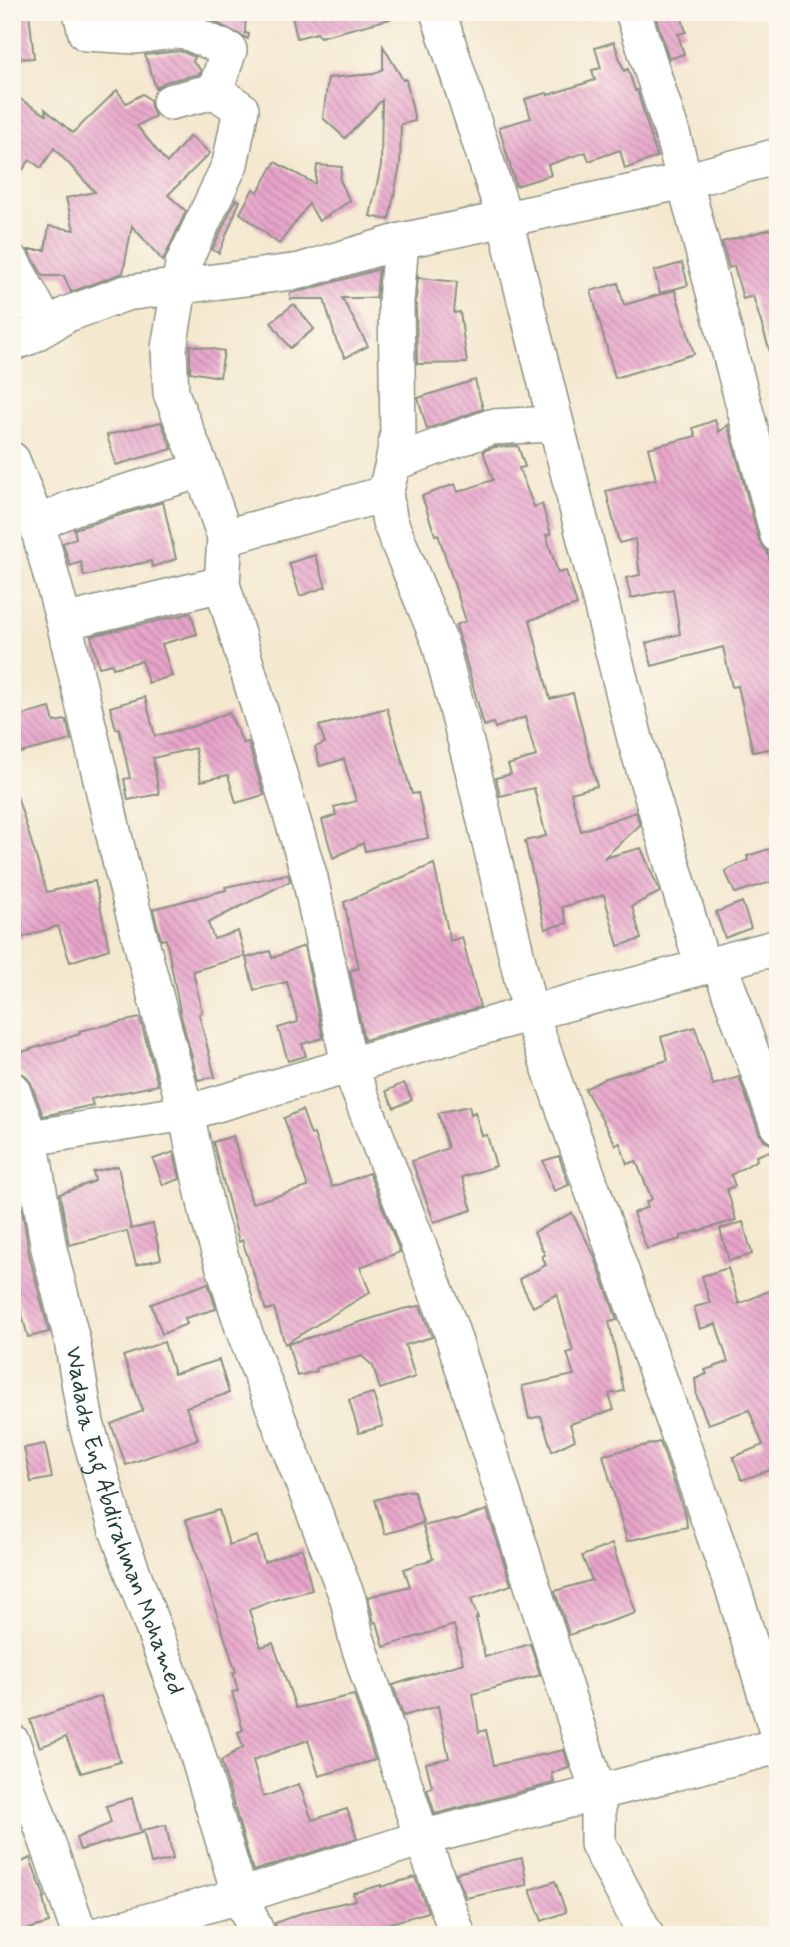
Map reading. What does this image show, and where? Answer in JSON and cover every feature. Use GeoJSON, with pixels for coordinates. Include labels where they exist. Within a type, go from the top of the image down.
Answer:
{"type":"FeatureCollection","features":[{"type":"Feature","properties":{"kind":"street"},"geometry":{"type":"LineString","coordinates":[[81,12],[86,33],[136,36],[183,30],[229,50],[215,91]]}},
{"type":"Feature","properties":{"kind":"street"},"geometry":{"type":"LineString","coordinates":[[438,12],[505,220],[635,739],[711,965],[778,1126]]}},
{"type":"Feature","properties":{"kind":"street"},"geometry":{"type":"LineString","coordinates":[[633,12],[672,133],[777,534]]}},
{"type":"Feature","properties":{"kind":"street"},"geometry":{"type":"LineString","coordinates":[[170,102],[215,91],[240,109],[237,133],[225,175],[183,264],[169,348],[171,393],[225,537],[222,584],[310,878],[349,1065],[450,1327],[598,1792],[598,1844],[646,1935]]}},
{"type":"Feature","properties":{"kind":"street"},"geometry":{"type":"LineString","coordinates":[[12,342],[68,314],[126,293],[300,271],[401,241],[685,181],[778,156]]}},
{"type":"Feature","properties":{"kind":"street"},"geometry":{"type":"LineString","coordinates":[[401,241],[396,302],[398,433],[389,478],[390,523],[440,643],[530,1013],[730,1578],[778,1735]]}},
{"type":"Feature","properties":{"kind":"street"},"geometry":{"type":"LineString","coordinates":[[12,262],[47,326]]}},
{"type":"Feature","properties":{"kind":"street"},"geometry":{"type":"LineString","coordinates":[[225,537],[389,478],[491,427],[556,424]]}},
{"type":"Feature","properties":{"kind":"street"},"geometry":{"type":"LineString","coordinates":[[12,460],[37,524],[64,622],[122,869],[186,1113],[208,1216],[244,1331],[348,1599],[356,1637],[422,1838],[458,1935]]}},
{"type":"Feature","properties":{"kind":"street"},"geometry":{"type":"LineString","coordinates":[[37,524],[72,508],[202,470]]}},
{"type":"Feature","properties":{"kind":"street"},"geometry":{"type":"LineString","coordinates":[[64,622],[222,584]]}},
{"type":"Feature","properties":{"kind":"street"},"geometry":{"type":"LineString","coordinates":[[21,1141],[186,1113],[530,1013],[778,947]]}},
{"type":"Feature","properties":{"kind":"street","name":"Wadada Eng Abdirahman Mohamed"},"geometry":{"type":"LineString","coordinates":[[12,1090],[21,1141],[72,1340],[86,1423],[117,1527],[188,1723],[240,1896],[258,1935]]}},
{"type":"Feature","properties":{"kind":"street"},"geometry":{"type":"LineString","coordinates":[[12,1742],[24,1812],[80,1935]]}},
{"type":"Feature","properties":{"kind":"street"},"geometry":{"type":"LineString","coordinates":[[97,1935],[240,1896],[422,1838],[778,1746]]}},
{"type":"Feature","properties":{"kind":"building"},"geometry":{"type":"Polygon","coordinates":[[[12,12],[29,12],[34,58],[12,59],[12,12]]]}},
{"type":"Feature","properties":{"kind":"building"},"geometry":{"type":"Polygon","coordinates":[[[218,12],[246,12],[245,33],[249,34],[248,39],[211,20],[217,23],[218,12]]]}},
{"type":"Feature","properties":{"kind":"building"},"geometry":{"type":"Polygon","coordinates":[[[291,12],[389,12],[390,19],[320,37],[317,33],[297,38],[291,12]]]}},
{"type":"Feature","properties":{"kind":"building"},"geometry":{"type":"Polygon","coordinates":[[[654,12],[680,12],[686,32],[678,34],[684,54],[669,59],[654,12]]]}},
{"type":"Feature","properties":{"kind":"building"},"geometry":{"type":"Polygon","coordinates":[[[614,42],[624,71],[628,69],[635,91],[637,90],[657,157],[625,169],[620,150],[589,161],[586,152],[548,165],[551,175],[516,186],[499,127],[531,118],[525,99],[547,93],[548,95],[595,80],[592,70],[601,68],[595,48],[614,42]]]}},
{"type":"Feature","properties":{"kind":"building"},"geometry":{"type":"Polygon","coordinates":[[[383,46],[403,80],[406,79],[415,121],[401,124],[400,165],[389,220],[370,216],[381,166],[382,100],[345,138],[323,118],[328,78],[374,74],[383,69],[383,46]]]}},
{"type":"Feature","properties":{"kind":"building"},"geometry":{"type":"Polygon","coordinates":[[[180,51],[195,57],[193,62],[201,70],[200,74],[165,82],[156,88],[145,55],[180,51]]]}},
{"type":"Feature","properties":{"kind":"building"},"geometry":{"type":"Polygon","coordinates":[[[117,90],[126,103],[143,94],[150,100],[155,116],[137,126],[167,163],[190,136],[210,153],[168,195],[186,211],[163,261],[132,226],[123,273],[71,292],[64,276],[43,276],[28,250],[45,250],[49,226],[74,230],[66,198],[95,192],[54,148],[41,168],[30,160],[12,184],[12,94],[46,115],[45,109],[73,133],[117,90]]]}},
{"type":"Feature","properties":{"kind":"building"},"geometry":{"type":"Polygon","coordinates":[[[275,162],[315,184],[317,165],[342,167],[340,180],[350,201],[319,221],[309,204],[279,244],[240,213],[253,189],[258,192],[275,162]]]}},
{"type":"Feature","properties":{"kind":"building"},"geometry":{"type":"Polygon","coordinates":[[[236,199],[240,201],[219,253],[212,250],[236,199]]]}},
{"type":"Feature","properties":{"kind":"building"},"geometry":{"type":"Polygon","coordinates":[[[778,227],[778,361],[773,362],[753,296],[743,299],[734,266],[729,268],[722,242],[778,227]]]}},
{"type":"Feature","properties":{"kind":"building"},"geometry":{"type":"Polygon","coordinates":[[[682,263],[688,285],[660,293],[654,271],[682,263]]]}},
{"type":"Feature","properties":{"kind":"building"},"geometry":{"type":"Polygon","coordinates":[[[379,269],[376,298],[342,298],[368,346],[345,358],[336,340],[324,299],[290,299],[290,293],[379,269]]]}},
{"type":"Feature","properties":{"kind":"building"},"geometry":{"type":"Polygon","coordinates":[[[418,276],[457,282],[454,313],[460,312],[467,363],[417,364],[418,276]]]}},
{"type":"Feature","properties":{"kind":"building"},"geometry":{"type":"Polygon","coordinates":[[[618,283],[624,305],[675,290],[694,354],[615,378],[591,291],[618,283]]]}},
{"type":"Feature","properties":{"kind":"building"},"geometry":{"type":"Polygon","coordinates":[[[294,304],[314,329],[290,348],[271,322],[294,304]]]}},
{"type":"Feature","properties":{"kind":"building"},"geometry":{"type":"Polygon","coordinates":[[[190,345],[224,351],[220,377],[190,372],[190,345]]]}},
{"type":"Feature","properties":{"kind":"building"},"geometry":{"type":"Polygon","coordinates":[[[475,380],[483,409],[427,429],[418,398],[475,380]]]}},
{"type":"Feature","properties":{"kind":"building"},"geometry":{"type":"Polygon","coordinates":[[[715,420],[719,432],[728,425],[759,540],[767,551],[778,587],[778,747],[753,752],[738,686],[732,687],[723,647],[652,666],[646,643],[680,634],[673,589],[631,598],[626,578],[640,575],[635,539],[619,543],[606,491],[656,479],[648,448],[696,436],[693,428],[715,420]]]}},
{"type":"Feature","properties":{"kind":"building"},"geometry":{"type":"Polygon","coordinates":[[[161,422],[172,449],[116,465],[107,435],[161,422]]]}},
{"type":"Feature","properties":{"kind":"building"},"geometry":{"type":"Polygon","coordinates":[[[518,446],[525,467],[519,468],[534,507],[542,504],[551,534],[546,535],[558,573],[566,571],[577,605],[530,620],[550,699],[573,693],[597,786],[571,793],[581,831],[636,812],[640,825],[604,858],[641,848],[660,892],[632,906],[641,939],[618,946],[604,895],[562,907],[567,923],[545,929],[525,841],[546,836],[534,788],[500,796],[496,778],[511,774],[508,765],[536,756],[525,717],[495,728],[493,723],[484,726],[456,625],[466,621],[438,534],[435,535],[422,496],[455,484],[458,492],[493,480],[483,451],[495,447],[518,446]]]}},
{"type":"Feature","properties":{"kind":"building"},"geometry":{"type":"Polygon","coordinates":[[[163,502],[176,559],[152,567],[151,561],[84,576],[81,562],[70,566],[63,543],[76,538],[74,529],[163,502]]]}},
{"type":"Feature","properties":{"kind":"building"},"geometry":{"type":"Polygon","coordinates":[[[315,555],[326,587],[300,596],[289,563],[315,555]]]}},
{"type":"Feature","properties":{"kind":"building"},"geometry":{"type":"Polygon","coordinates":[[[191,613],[197,634],[162,644],[172,676],[148,683],[142,661],[113,668],[112,664],[99,667],[91,636],[191,613]]]}},
{"type":"Feature","properties":{"kind":"building"},"geometry":{"type":"Polygon","coordinates":[[[145,697],[155,736],[198,725],[229,712],[243,743],[248,742],[264,795],[236,803],[228,775],[201,781],[195,748],[153,758],[159,794],[128,800],[124,779],[130,778],[119,728],[116,729],[110,707],[145,697]]]}},
{"type":"Feature","properties":{"kind":"building"},"geometry":{"type":"Polygon","coordinates":[[[50,708],[54,722],[66,720],[71,740],[12,755],[12,718],[50,708]]]}},
{"type":"Feature","properties":{"kind":"building"},"geometry":{"type":"Polygon","coordinates":[[[387,708],[412,794],[418,793],[428,838],[365,851],[363,843],[333,858],[322,820],[336,815],[334,807],[356,801],[344,759],[320,766],[315,747],[325,743],[319,726],[387,708]]]}},
{"type":"Feature","properties":{"kind":"building"},"geometry":{"type":"Polygon","coordinates":[[[16,793],[47,892],[95,881],[109,949],[70,962],[58,926],[17,939],[12,922],[12,906],[21,903],[12,875],[12,794],[16,793]]]}},
{"type":"Feature","properties":{"kind":"building"},"geometry":{"type":"Polygon","coordinates":[[[778,846],[778,880],[735,893],[725,871],[748,860],[747,856],[778,846]]]}},
{"type":"Feature","properties":{"kind":"building"},"geometry":{"type":"Polygon","coordinates":[[[434,864],[450,941],[462,937],[480,1007],[364,1040],[350,971],[359,968],[344,902],[434,864]]]}},
{"type":"Feature","properties":{"kind":"building"},"geometry":{"type":"Polygon","coordinates":[[[288,874],[290,881],[208,923],[214,939],[238,931],[245,956],[193,971],[202,1012],[199,1014],[215,1077],[198,1080],[181,1016],[166,939],[161,940],[153,909],[226,890],[225,887],[288,874]]]}},
{"type":"Feature","properties":{"kind":"building"},"geometry":{"type":"Polygon","coordinates":[[[742,902],[751,928],[725,938],[716,912],[742,902]]]}},
{"type":"Feature","properties":{"kind":"building"},"geometry":{"type":"Polygon","coordinates":[[[304,946],[323,1038],[302,1044],[306,1056],[288,1061],[278,1028],[298,1022],[287,982],[254,990],[246,958],[270,951],[272,958],[304,946]]]}},
{"type":"Feature","properties":{"kind":"building"},"geometry":{"type":"Polygon","coordinates":[[[140,1018],[158,1085],[91,1099],[93,1105],[43,1116],[31,1083],[25,1075],[17,1071],[12,1055],[80,1034],[79,1031],[140,1018]]]}},
{"type":"Feature","properties":{"kind":"building"},"geometry":{"type":"Polygon","coordinates":[[[695,1027],[713,1085],[739,1077],[759,1133],[771,1144],[773,1150],[756,1156],[757,1160],[731,1175],[735,1186],[727,1189],[736,1220],[647,1249],[633,1213],[648,1207],[646,1202],[652,1199],[636,1161],[627,1164],[620,1143],[616,1145],[585,1089],[606,1078],[668,1060],[661,1037],[695,1027]]]}},
{"type":"Feature","properties":{"kind":"building"},"geometry":{"type":"Polygon","coordinates":[[[404,1083],[412,1100],[394,1108],[386,1091],[404,1083]]]}},
{"type":"Feature","properties":{"kind":"building"},"geometry":{"type":"Polygon","coordinates":[[[469,1106],[471,1114],[475,1112],[482,1136],[487,1135],[496,1166],[462,1177],[472,1210],[434,1222],[412,1161],[448,1148],[438,1113],[469,1106]]]}},
{"type":"Feature","properties":{"kind":"building"},"geometry":{"type":"Polygon","coordinates":[[[302,1110],[311,1135],[314,1134],[332,1187],[369,1173],[400,1252],[360,1267],[370,1292],[285,1344],[274,1308],[266,1310],[242,1240],[239,1242],[213,1142],[233,1136],[252,1203],[308,1187],[284,1118],[302,1110]]]}},
{"type":"Feature","properties":{"kind":"building"},"geometry":{"type":"Polygon","coordinates":[[[174,1152],[180,1179],[163,1185],[153,1159],[174,1152]]]}},
{"type":"Feature","properties":{"kind":"building"},"geometry":{"type":"Polygon","coordinates":[[[559,1156],[569,1185],[554,1191],[543,1161],[559,1156]]]}},
{"type":"Feature","properties":{"kind":"building"},"geometry":{"type":"Polygon","coordinates":[[[118,1166],[131,1229],[153,1224],[161,1259],[136,1265],[127,1231],[69,1245],[60,1194],[95,1181],[93,1172],[118,1166]]]}},
{"type":"Feature","properties":{"kind":"building"},"geometry":{"type":"Polygon","coordinates":[[[22,1208],[29,1254],[49,1332],[28,1337],[18,1299],[12,1301],[12,1212],[22,1208]]]}},
{"type":"Feature","properties":{"kind":"building"},"geometry":{"type":"Polygon","coordinates":[[[572,1213],[594,1255],[617,1320],[609,1322],[624,1391],[609,1394],[614,1410],[570,1424],[575,1440],[552,1451],[541,1416],[529,1419],[522,1386],[574,1375],[567,1353],[573,1351],[557,1294],[533,1307],[519,1279],[546,1265],[542,1256],[545,1255],[534,1232],[572,1213]]]}},
{"type":"Feature","properties":{"kind":"building"},"geometry":{"type":"Polygon","coordinates":[[[743,1222],[752,1254],[729,1261],[720,1229],[743,1222]]]}},
{"type":"Feature","properties":{"kind":"building"},"geometry":{"type":"Polygon","coordinates":[[[728,1268],[739,1304],[778,1287],[778,1480],[772,1469],[742,1480],[733,1457],[763,1445],[749,1410],[708,1424],[697,1397],[695,1379],[707,1374],[705,1370],[728,1362],[716,1324],[700,1329],[694,1307],[710,1303],[702,1276],[728,1268]]]}},
{"type":"Feature","properties":{"kind":"building"},"geometry":{"type":"Polygon","coordinates":[[[208,1283],[216,1309],[185,1318],[187,1324],[162,1334],[151,1304],[208,1283]]]}},
{"type":"Feature","properties":{"kind":"building"},"geometry":{"type":"Polygon","coordinates":[[[420,1306],[432,1337],[405,1345],[415,1377],[380,1389],[373,1366],[362,1356],[297,1376],[288,1344],[420,1306]]]}},
{"type":"Feature","properties":{"kind":"building"},"geometry":{"type":"Polygon","coordinates":[[[164,1342],[174,1374],[219,1360],[229,1393],[186,1407],[198,1439],[126,1465],[111,1424],[143,1411],[123,1356],[164,1342]]]}},
{"type":"Feature","properties":{"kind":"building"},"geometry":{"type":"Polygon","coordinates":[[[373,1393],[383,1426],[359,1433],[349,1400],[373,1393]]]}},
{"type":"Feature","properties":{"kind":"building"},"geometry":{"type":"Polygon","coordinates":[[[660,1442],[687,1527],[627,1541],[603,1455],[660,1442]]]}},
{"type":"Feature","properties":{"kind":"building"},"geometry":{"type":"Polygon","coordinates":[[[45,1444],[52,1478],[31,1482],[24,1448],[45,1444]]]}},
{"type":"Feature","properties":{"kind":"building"},"geometry":{"type":"Polygon","coordinates":[[[414,1491],[423,1523],[385,1534],[375,1500],[414,1491]]]}},
{"type":"Feature","properties":{"kind":"building"},"geometry":{"type":"Polygon","coordinates":[[[219,1510],[229,1545],[257,1536],[264,1562],[302,1548],[312,1590],[249,1610],[261,1647],[273,1643],[296,1708],[354,1695],[375,1760],[319,1776],[308,1740],[253,1760],[263,1797],[299,1784],[312,1820],[347,1809],[357,1838],[253,1871],[221,1761],[243,1747],[238,1732],[243,1730],[232,1692],[238,1691],[233,1673],[236,1672],[186,1520],[219,1510]]]}},
{"type":"Feature","properties":{"kind":"building"},"geometry":{"type":"Polygon","coordinates":[[[487,1510],[511,1585],[471,1599],[478,1618],[485,1657],[530,1644],[540,1675],[473,1694],[479,1732],[486,1730],[494,1765],[564,1750],[569,1768],[552,1773],[554,1783],[435,1814],[427,1789],[432,1787],[426,1763],[449,1758],[438,1706],[403,1716],[393,1685],[463,1663],[454,1625],[384,1647],[377,1622],[374,1623],[368,1597],[410,1586],[404,1569],[433,1559],[423,1526],[453,1519],[454,1521],[487,1510]]]}},
{"type":"Feature","properties":{"kind":"building"},"geometry":{"type":"Polygon","coordinates":[[[612,1544],[636,1613],[569,1635],[555,1591],[592,1580],[582,1556],[612,1544]]]}},
{"type":"Feature","properties":{"kind":"building"},"geometry":{"type":"Polygon","coordinates":[[[101,1696],[120,1762],[81,1773],[66,1737],[40,1747],[30,1720],[101,1696]]]}},
{"type":"Feature","properties":{"kind":"building"},"geometry":{"type":"Polygon","coordinates":[[[132,1798],[141,1833],[80,1850],[76,1838],[111,1823],[106,1806],[132,1798]]]}},
{"type":"Feature","properties":{"kind":"building"},"geometry":{"type":"Polygon","coordinates":[[[166,1825],[173,1859],[151,1864],[143,1830],[166,1825]]]}},
{"type":"Feature","properties":{"kind":"building"},"geometry":{"type":"Polygon","coordinates":[[[30,1858],[45,1898],[43,1899],[49,1923],[12,1934],[12,1867],[30,1858]]]}},
{"type":"Feature","properties":{"kind":"building"},"geometry":{"type":"Polygon","coordinates":[[[522,1858],[527,1885],[466,1898],[456,1873],[522,1858]]]}},
{"type":"Feature","properties":{"kind":"building"},"geometry":{"type":"Polygon","coordinates":[[[415,1877],[428,1912],[350,1935],[278,1935],[275,1923],[304,1912],[355,1900],[353,1893],[415,1877]]]}},
{"type":"Feature","properties":{"kind":"building"},"geometry":{"type":"Polygon","coordinates":[[[555,1881],[566,1912],[542,1921],[530,1890],[555,1881]]]}}]}
